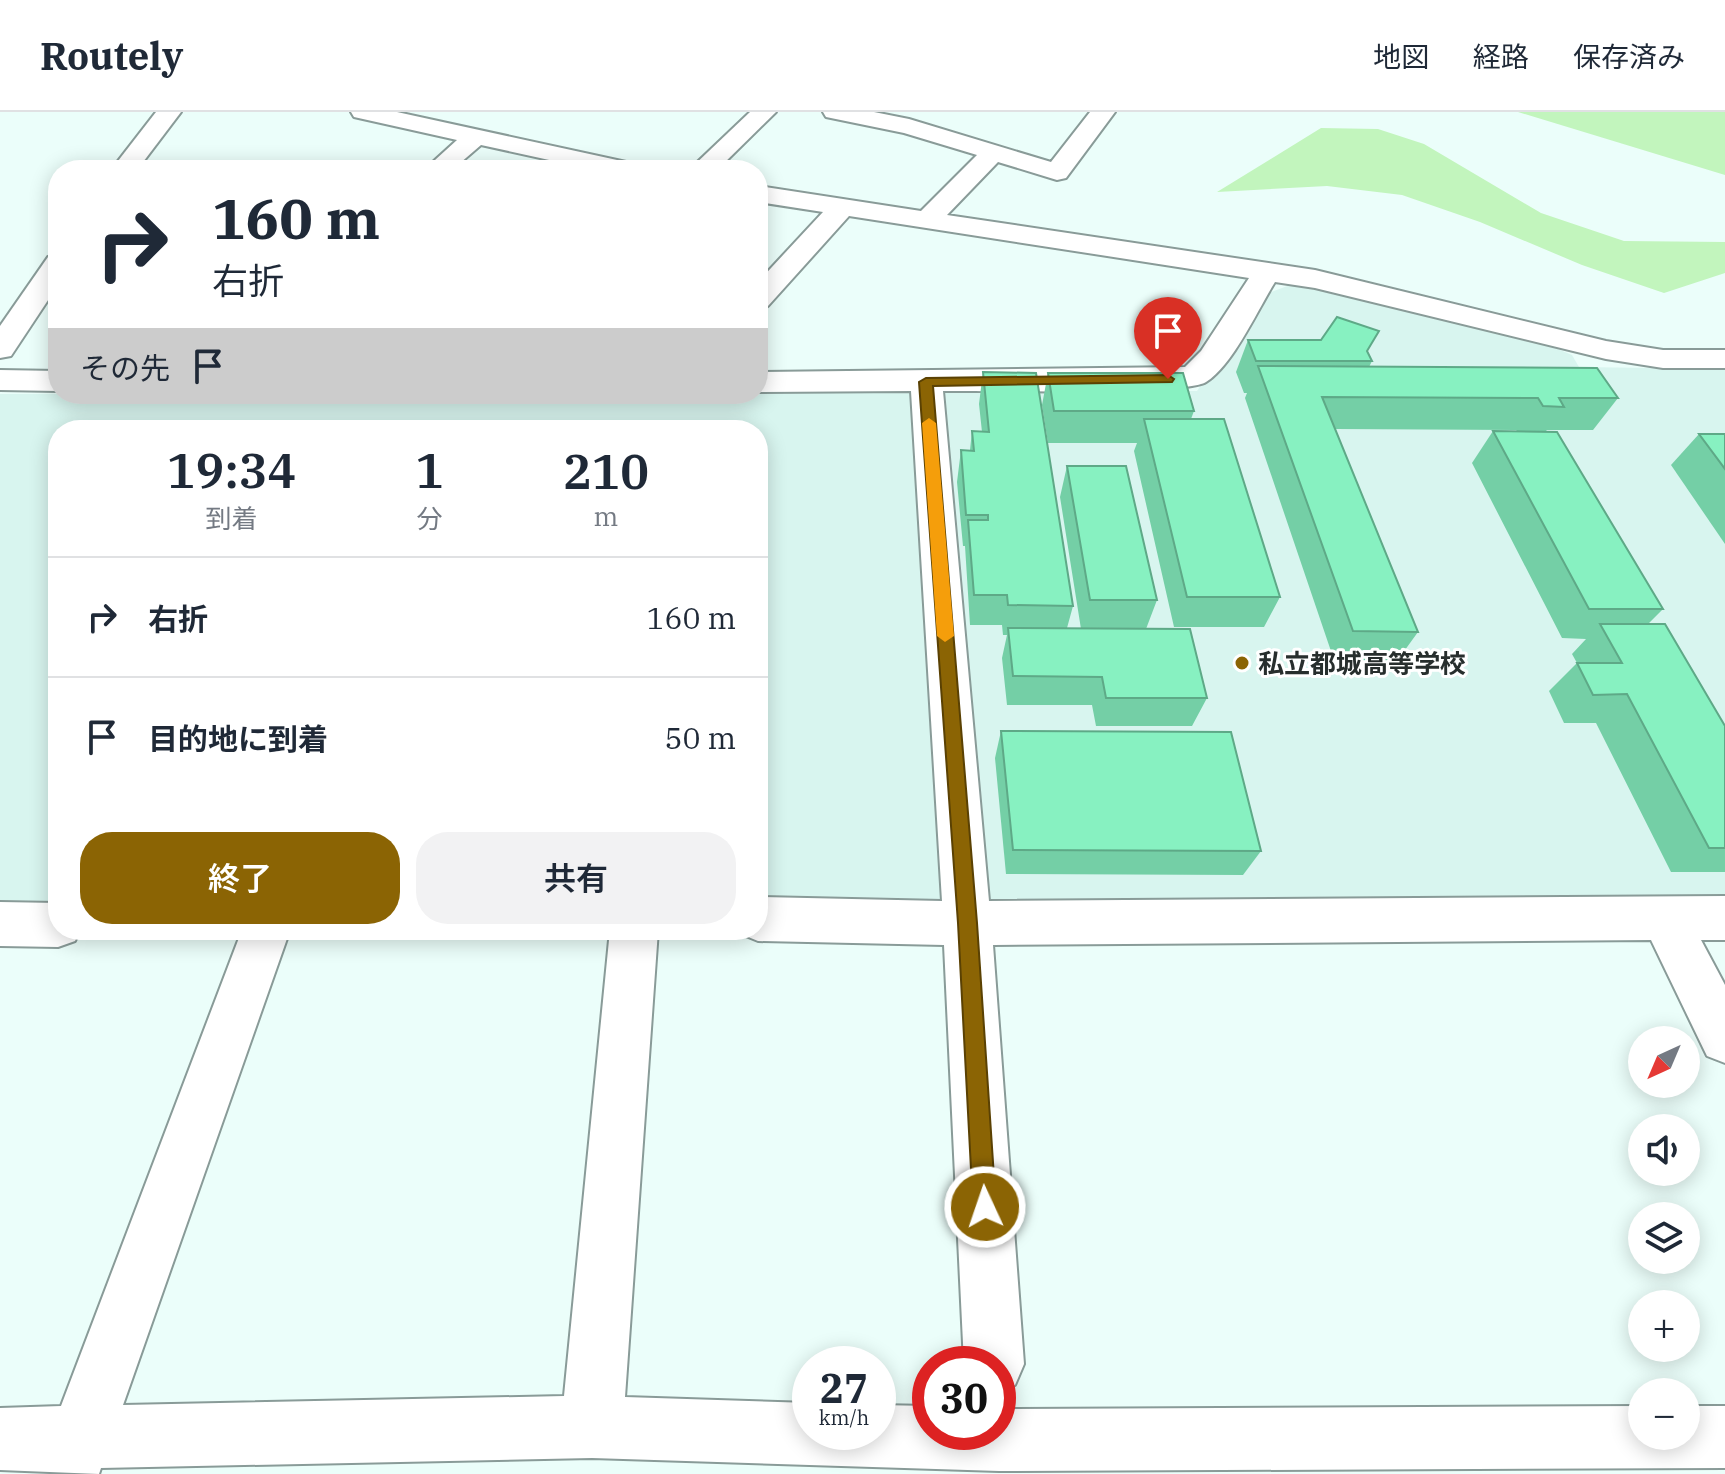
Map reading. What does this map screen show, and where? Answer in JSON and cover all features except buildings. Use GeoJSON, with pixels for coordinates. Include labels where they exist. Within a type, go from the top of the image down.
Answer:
{"type":"FeatureCollection","features":[{"type":"Feature","properties":{"kind":"street"},"geometry":{"type":"LineString","coordinates":[[132,160],[169,112]]}},
{"type":"Feature","properties":{"kind":"street"},"geometry":{"type":"LineString","coordinates":[[363,112],[581,160]]}},
{"type":"Feature","properties":{"kind":"street"},"geometry":{"type":"LineString","coordinates":[[713,160],[764,112]]}},
{"type":"Feature","properties":{"kind":"street"},"geometry":{"type":"LineString","coordinates":[[835,112],[916,119],[993,153],[1057,172],[1103,112]]}},
{"type":"Feature","properties":{"kind":"street"},"geometry":{"type":"LineString","coordinates":[[448,160],[477,135]]}},
{"type":"Feature","properties":{"kind":"street"},"geometry":{"type":"LineString","coordinates":[[929,218],[993,153]]}},
{"type":"Feature","properties":{"kind":"street"},"geometry":{"type":"LineString","coordinates":[[768,198],[929,218],[1315,279],[1606,350],[1663,359],[1725,359]]}},
{"type":"Feature","properties":{"kind":"street"},"geometry":{"type":"LineString","coordinates":[[768,289],[841,208]]}},
{"type":"Feature","properties":{"kind":"street"},"geometry":{"type":"LineString","coordinates":[[768,382],[1168,379],[1194,376],[1213,357],[1267,272]]}},
{"type":"Feature","properties":{"kind":"street"},"geometry":{"type":"LineString","coordinates":[[0,349],[48,278]]}},
{"type":"Feature","properties":{"kind":"street"},"geometry":{"type":"LineString","coordinates":[[0,380],[48,381]]}},
{"type":"Feature","properties":{"kind":"street"},"geometry":{"type":"LineString","coordinates":[[926,382],[967,923],[993,1346]]}},
{"type":"Feature","properties":{"kind":"street"},"geometry":{"type":"LineString","coordinates":[[1665,918],[1725,1038]]}},
{"type":"Feature","properties":{"kind":"street"},"geometry":{"type":"LineString","coordinates":[[768,919],[967,923],[1725,918]]}},
{"type":"Feature","properties":{"kind":"street"},"geometry":{"type":"LineString","coordinates":[[0,924],[48,925]]}},
{"type":"Feature","properties":{"kind":"street"},"geometry":{"type":"LineString","coordinates":[[73,1457],[262,940]]}},
{"type":"Feature","properties":{"kind":"street"},"geometry":{"type":"LineString","coordinates":[[592,1427],[633,940]]}},
{"type":"Feature","properties":{"kind":"street"},"geometry":{"type":"LineString","coordinates":[[0,1439],[73,1457],[592,1427],[912,1443]]}},
{"type":"Feature","properties":{"kind":"street"},"geometry":{"type":"LineString","coordinates":[[1016,1447],[1725,1437]]}},
{"type":"Feature","properties":{"kind":"shaded area","name":"私立都城高等学校"},"geometry":{"type":"Polygon","coordinates":[[[1290,285],[1320,289],[1553,347],[1572,355],[1579,367],[1725,369],[1725,897],[768,902],[768,420],[48,420],[48,906],[0,906],[0,394],[48,394],[48,404],[768,404],[768,392],[1197,391],[1263,295],[1290,285]]]}},
{"type":"Feature","properties":{"kind":"green space"},"geometry":{"type":"Polygon","coordinates":[[[1518,112],[1725,112],[1725,175],[1518,112]]]}},
{"type":"Feature","properties":{"kind":"green space"},"geometry":{"type":"Polygon","coordinates":[[[1321,128],[1378,129],[1424,144],[1541,213],[1624,241],[1725,242],[1725,273],[1664,293],[1582,265],[1480,222],[1402,195],[1327,186],[1217,192],[1321,128]]]}},
{"type":"Feature","properties":{"kind":"slow traffic"},"geometry":{"type":"LineString","coordinates":[[929,423],[945,636]]}},
{"type":"Feature","properties":{"kind":"place","name":"私立都城高等学校"},"geometry":{"type":"Point","coordinates":[1242,663]}},
{"type":"Feature","properties":{"kind":"route"},"geometry":{"type":"LineString","coordinates":[[985,1207],[926,382],[1168,379]]}}]}
